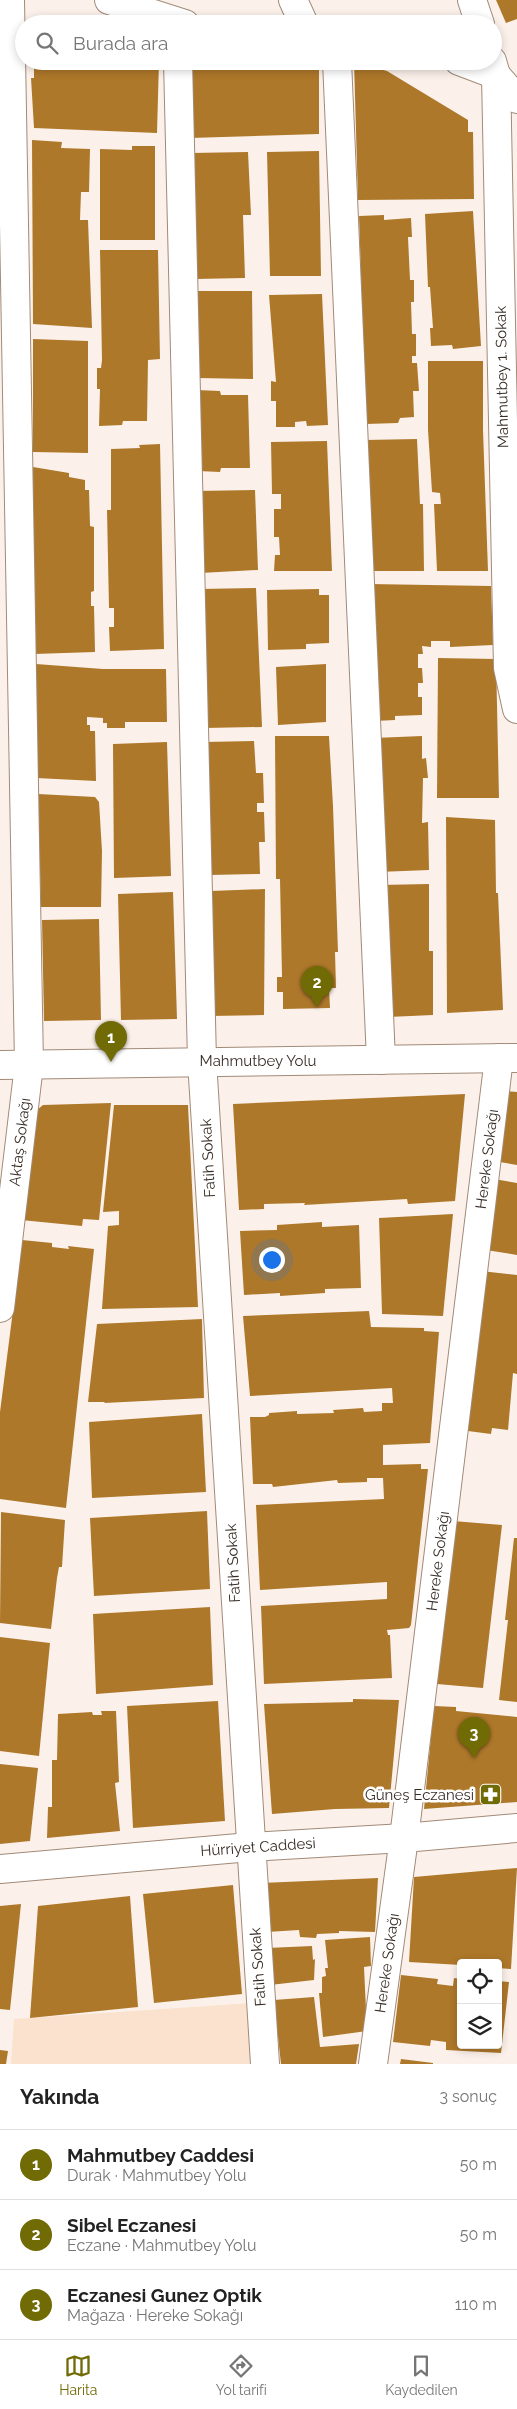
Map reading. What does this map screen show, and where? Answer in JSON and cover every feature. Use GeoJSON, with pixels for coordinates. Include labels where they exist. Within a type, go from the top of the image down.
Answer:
{"type":"FeatureCollection","features":[{"type":"Feature","properties":{"kind":"street","name":"Aktaş Sokağı"},"geometry":{"type":"LineString","coordinates":[[0,1308],[29,1065],[9,574],[5,115],[10,0]]}},
{"type":"Feature","properties":{"kind":"street"},"geometry":{"type":"LineString","coordinates":[[109,0],[155,15]]}},
{"type":"Feature","properties":{"kind":"street"},"geometry":{"type":"LineString","coordinates":[[293,0],[300,15]]}},
{"type":"Feature","properties":{"kind":"street"},"geometry":{"type":"LineString","coordinates":[[472,0],[477,15]]}},
{"type":"Feature","properties":{"kind":"street","name":"Fatih Sokak"},"geometry":{"type":"LineString","coordinates":[[178,70],[202,1061],[265,2064]]}},
{"type":"Feature","properties":{"kind":"street"},"geometry":{"type":"LineString","coordinates":[[337,70],[381,1060]]}},
{"type":"Feature","properties":{"kind":"street","name":"Mahmutbey 1. Sokak"},"geometry":{"type":"LineString","coordinates":[[494,70],[508,668],[517,709]]}},
{"type":"Feature","properties":{"kind":"street"},"geometry":{"type":"LineString","coordinates":[[495,70],[517,99]]}},
{"type":"Feature","properties":{"kind":"street","name":"Mahmutbey Yolu"},"geometry":{"type":"LineString","coordinates":[[0,1065],[508,1058]]}},
{"type":"Feature","properties":{"kind":"street","name":"Hereke Sokağı"},"geometry":{"type":"LineString","coordinates":[[373,2064],[508,1058]]}},
{"type":"Feature","properties":{"kind":"street","name":"Hürriyet Caddesi"},"geometry":{"type":"LineString","coordinates":[[0,1869],[250,1847],[404,1838],[517,1828]]}},
{"type":"Feature","properties":{"kind":"shaded area"},"geometry":{"type":"Polygon","coordinates":[[[252,2003],[256,2064],[11,2064],[14,2019],[252,2003]]]}},
{"type":"Feature","properties":{"kind":"building"},"geometry":{"type":"Polygon","coordinates":[[[496,0],[517,0],[517,19],[506,23],[496,0]]]}},
{"type":"Feature","properties":{"kind":"building"},"geometry":{"type":"Polygon","coordinates":[[[34,70],[159,70],[157,133],[34,128],[31,78],[34,78],[34,70]]]}},
{"type":"Feature","properties":{"kind":"building"},"geometry":{"type":"Polygon","coordinates":[[[190,70],[319,70],[319,134],[190,138],[190,70]]]}},
{"type":"Feature","properties":{"kind":"building"},"geometry":{"type":"Polygon","coordinates":[[[354,70],[387,71],[468,120],[468,132],[473,132],[474,199],[358,200],[354,70]]]}},
{"type":"Feature","properties":{"kind":"building"},"geometry":{"type":"Polygon","coordinates":[[[32,140],[62,142],[61,148],[90,149],[89,192],[81,192],[80,220],[88,220],[92,328],[33,324],[32,140]]]}},
{"type":"Feature","properties":{"kind":"building"},"geometry":{"type":"Polygon","coordinates":[[[132,146],[155,146],[155,240],[100,240],[100,149],[132,150],[132,146]]]}},
{"type":"Feature","properties":{"kind":"building"},"geometry":{"type":"Polygon","coordinates":[[[319,151],[321,276],[270,276],[267,152],[319,151]]]}},
{"type":"Feature","properties":{"kind":"building"},"geometry":{"type":"Polygon","coordinates":[[[248,152],[251,215],[243,215],[245,278],[195,279],[191,153],[248,152]]]}},
{"type":"Feature","properties":{"kind":"building"},"geometry":{"type":"Polygon","coordinates":[[[473,211],[481,346],[453,349],[452,345],[431,346],[430,328],[433,328],[430,287],[428,287],[425,214],[473,211]]]}},
{"type":"Feature","properties":{"kind":"building"},"geometry":{"type":"Polygon","coordinates":[[[384,215],[384,220],[411,218],[412,237],[408,237],[410,280],[414,280],[414,302],[411,302],[412,334],[416,334],[416,356],[412,356],[412,363],[417,363],[419,391],[413,391],[414,417],[400,418],[398,423],[366,424],[359,216],[384,215]]]}},
{"type":"Feature","properties":{"kind":"building"},"geometry":{"type":"Polygon","coordinates":[[[100,250],[158,250],[160,359],[148,360],[147,421],[123,421],[122,425],[99,426],[100,389],[97,389],[97,368],[101,368],[102,360],[100,250]]]}},
{"type":"Feature","properties":{"kind":"building"},"geometry":{"type":"Polygon","coordinates":[[[195,291],[252,291],[253,379],[197,378],[195,291]]]}},
{"type":"Feature","properties":{"kind":"building"},"geometry":{"type":"Polygon","coordinates":[[[322,294],[328,425],[307,426],[306,421],[295,422],[295,427],[276,427],[276,401],[271,401],[271,381],[276,382],[269,295],[322,294]]]}},
{"type":"Feature","properties":{"kind":"building"},"geometry":{"type":"Polygon","coordinates":[[[33,339],[88,341],[88,453],[33,452],[33,339]]]}},
{"type":"Feature","properties":{"kind":"building"},"geometry":{"type":"Polygon","coordinates":[[[428,361],[483,361],[483,430],[488,571],[437,571],[434,504],[441,504],[440,493],[432,492],[428,430],[428,361]]]}},
{"type":"Feature","properties":{"kind":"building"},"geometry":{"type":"Polygon","coordinates":[[[197,390],[220,391],[221,395],[248,395],[250,468],[221,468],[220,472],[198,471],[197,390]]]}},
{"type":"Feature","properties":{"kind":"building"},"geometry":{"type":"Polygon","coordinates":[[[417,439],[420,504],[423,504],[424,571],[369,571],[365,440],[417,439]]]}},
{"type":"Feature","properties":{"kind":"building"},"geometry":{"type":"Polygon","coordinates":[[[327,441],[332,571],[274,571],[275,555],[280,555],[279,537],[274,537],[274,509],[281,509],[281,494],[272,494],[271,442],[327,441]]]}},
{"type":"Feature","properties":{"kind":"building"},"geometry":{"type":"Polygon","coordinates":[[[160,444],[164,649],[110,651],[109,627],[114,627],[114,608],[109,608],[107,510],[111,510],[111,449],[140,448],[139,445],[160,444]]]}},
{"type":"Feature","properties":{"kind":"building"},"geometry":{"type":"Polygon","coordinates":[[[33,467],[69,473],[69,477],[85,480],[85,490],[89,490],[90,526],[94,527],[94,591],[91,592],[91,606],[94,606],[95,652],[34,654],[33,467]]]}},
{"type":"Feature","properties":{"kind":"building"},"geometry":{"type":"Polygon","coordinates":[[[255,490],[258,570],[200,573],[196,491],[255,490]]]}},
{"type":"Feature","properties":{"kind":"building"},"geometry":{"type":"Polygon","coordinates":[[[369,584],[491,586],[493,645],[450,647],[450,641],[431,641],[431,647],[422,646],[423,654],[418,654],[418,668],[422,668],[423,683],[418,683],[418,697],[422,697],[422,715],[395,716],[395,720],[375,721],[369,584]]]}},
{"type":"Feature","properties":{"kind":"building"},"geometry":{"type":"Polygon","coordinates":[[[256,588],[262,727],[204,728],[199,589],[256,588]]]}},
{"type":"Feature","properties":{"kind":"building"},"geometry":{"type":"Polygon","coordinates":[[[319,589],[319,595],[329,595],[329,643],[306,644],[306,649],[268,650],[267,590],[319,589]]]}},
{"type":"Feature","properties":{"kind":"building"},"geometry":{"type":"Polygon","coordinates":[[[438,658],[496,659],[499,798],[437,798],[438,658]]]}},
{"type":"Feature","properties":{"kind":"building"},"geometry":{"type":"Polygon","coordinates":[[[36,664],[103,669],[166,669],[167,722],[125,722],[125,728],[107,728],[107,723],[103,723],[103,718],[87,717],[87,725],[90,725],[90,731],[95,731],[96,781],[36,778],[36,664]]]}},
{"type":"Feature","properties":{"kind":"building"},"geometry":{"type":"Polygon","coordinates":[[[326,664],[326,722],[278,725],[276,667],[326,664]]]}},
{"type":"Feature","properties":{"kind":"building"},"geometry":{"type":"Polygon","coordinates":[[[275,736],[329,736],[338,952],[335,952],[336,988],[329,988],[330,1008],[283,1009],[283,992],[277,992],[277,977],[282,977],[280,879],[276,879],[275,736]]]}},
{"type":"Feature","properties":{"kind":"building"},"geometry":{"type":"Polygon","coordinates":[[[422,736],[422,759],[426,758],[428,778],[423,778],[422,823],[428,822],[429,870],[378,872],[374,738],[422,736]]]}},
{"type":"Feature","properties":{"kind":"building"},"geometry":{"type":"Polygon","coordinates":[[[254,741],[256,773],[263,773],[264,803],[257,803],[257,812],[264,812],[265,842],[259,842],[260,874],[209,875],[204,742],[254,741]]]}},
{"type":"Feature","properties":{"kind":"building"},"geometry":{"type":"Polygon","coordinates":[[[167,742],[171,876],[114,878],[113,744],[167,742]]]}},
{"type":"Feature","properties":{"kind":"building"},"geometry":{"type":"Polygon","coordinates":[[[38,794],[95,797],[99,802],[102,851],[101,907],[41,907],[38,794]]]}},
{"type":"Feature","properties":{"kind":"building"},"geometry":{"type":"Polygon","coordinates":[[[446,817],[495,820],[496,893],[498,893],[503,1010],[447,1013],[446,817]]]}},
{"type":"Feature","properties":{"kind":"building"},"geometry":{"type":"Polygon","coordinates":[[[429,884],[429,951],[433,951],[433,1015],[388,1017],[379,885],[429,884]]]}},
{"type":"Feature","properties":{"kind":"building"},"geometry":{"type":"Polygon","coordinates":[[[265,889],[264,1015],[210,1016],[211,891],[265,889]]]}},
{"type":"Feature","properties":{"kind":"building"},"geometry":{"type":"Polygon","coordinates":[[[173,892],[177,1019],[121,1020],[118,894],[173,892]]]}},
{"type":"Feature","properties":{"kind":"building"},"geometry":{"type":"Polygon","coordinates":[[[99,919],[101,1020],[44,1021],[42,920],[99,919]]]}},
{"type":"Feature","properties":{"kind":"building"},"geometry":{"type":"Polygon","coordinates":[[[503,1091],[517,1092],[517,1165],[494,1161],[503,1091]]]}},
{"type":"Feature","properties":{"kind":"building"},"geometry":{"type":"Polygon","coordinates":[[[465,1094],[455,1201],[408,1204],[407,1199],[304,1205],[305,1203],[264,1204],[264,1209],[239,1210],[233,1104],[465,1094]]]}},
{"type":"Feature","properties":{"kind":"building"},"geometry":{"type":"Polygon","coordinates":[[[111,1103],[99,1220],[83,1219],[82,1226],[21,1220],[32,1114],[43,1105],[111,1103]]]}},
{"type":"Feature","properties":{"kind":"building"},"geometry":{"type":"Polygon","coordinates":[[[114,1105],[188,1105],[198,1307],[102,1309],[108,1226],[119,1225],[119,1211],[103,1212],[114,1105]]]}},
{"type":"Feature","properties":{"kind":"building"},"geometry":{"type":"Polygon","coordinates":[[[494,1179],[517,1183],[517,1255],[486,1250],[494,1179]]]}},
{"type":"Feature","properties":{"kind":"building"},"geometry":{"type":"Polygon","coordinates":[[[453,1214],[443,1316],[382,1314],[379,1218],[453,1214]]]}},
{"type":"Feature","properties":{"kind":"building"},"geometry":{"type":"Polygon","coordinates":[[[322,1222],[322,1227],[359,1225],[361,1288],[325,1289],[325,1293],[280,1296],[280,1293],[244,1295],[240,1231],[277,1230],[277,1225],[322,1222]]]}},
{"type":"Feature","properties":{"kind":"building"},"geometry":{"type":"Polygon","coordinates":[[[22,1240],[52,1243],[52,1247],[69,1249],[68,1246],[94,1249],[66,1508],[0,1499],[0,1412],[22,1240]]]}},
{"type":"Feature","properties":{"kind":"building"},"geometry":{"type":"Polygon","coordinates":[[[481,1271],[517,1275],[517,1374],[513,1373],[508,1430],[492,1428],[491,1434],[468,1431],[469,1425],[466,1425],[481,1271]]]}},
{"type":"Feature","properties":{"kind":"building"},"geometry":{"type":"Polygon","coordinates":[[[369,1311],[371,1327],[424,1328],[424,1331],[439,1332],[430,1443],[383,1445],[383,1465],[421,1464],[421,1469],[428,1469],[411,1625],[409,1628],[387,1630],[388,1635],[390,1635],[392,1678],[264,1684],[261,1606],[387,1599],[387,1582],[260,1590],[256,1505],[384,1499],[383,1478],[367,1478],[367,1482],[338,1483],[337,1480],[273,1487],[272,1484],[253,1484],[250,1417],[265,1417],[269,1413],[297,1411],[297,1414],[334,1413],[333,1410],[363,1408],[364,1412],[382,1411],[382,1403],[393,1403],[392,1388],[250,1396],[243,1316],[369,1311]]]}},
{"type":"Feature","properties":{"kind":"building"},"geometry":{"type":"Polygon","coordinates":[[[202,1319],[204,1398],[104,1403],[88,1402],[97,1324],[202,1319]]]}},
{"type":"Feature","properties":{"kind":"building"},"geometry":{"type":"Polygon","coordinates":[[[202,1414],[206,1492],[92,1498],[89,1422],[202,1414]]]}},
{"type":"Feature","properties":{"kind":"building"},"geometry":{"type":"Polygon","coordinates":[[[207,1511],[210,1589],[94,1596],[90,1518],[207,1511]]]}},
{"type":"Feature","properties":{"kind":"building"},"geometry":{"type":"Polygon","coordinates":[[[1,1512],[65,1520],[62,1567],[59,1567],[57,1578],[51,1629],[0,1623],[1,1512]]]}},
{"type":"Feature","properties":{"kind":"building"},"geometry":{"type":"Polygon","coordinates":[[[453,1521],[502,1525],[483,1688],[437,1684],[453,1521]]]}},
{"type":"Feature","properties":{"kind":"building"},"geometry":{"type":"Polygon","coordinates":[[[514,1538],[517,1538],[517,1702],[499,1700],[508,1620],[505,1620],[514,1538]]]}},
{"type":"Feature","properties":{"kind":"building"},"geometry":{"type":"Polygon","coordinates":[[[210,1607],[213,1685],[96,1694],[93,1614],[210,1607]]]}},
{"type":"Feature","properties":{"kind":"building"},"geometry":{"type":"Polygon","coordinates":[[[0,1637],[50,1643],[39,1756],[0,1751],[0,1637]]]}},
{"type":"Feature","properties":{"kind":"building"},"geometry":{"type":"Polygon","coordinates":[[[353,1699],[399,1700],[389,1808],[335,1809],[272,1814],[264,1704],[353,1702],[353,1699]]]}},
{"type":"Feature","properties":{"kind":"building"},"geometry":{"type":"Polygon","coordinates":[[[218,1701],[225,1821],[133,1828],[127,1706],[218,1701]]]}},
{"type":"Feature","properties":{"kind":"building"},"geometry":{"type":"Polygon","coordinates":[[[434,1706],[456,1707],[456,1711],[517,1717],[517,1802],[424,1809],[434,1706]]]}},
{"type":"Feature","properties":{"kind":"building"},"geometry":{"type":"Polygon","coordinates":[[[101,1711],[116,1711],[119,1782],[115,1783],[120,1831],[47,1838],[48,1807],[52,1807],[52,1760],[57,1760],[58,1714],[92,1712],[93,1715],[102,1715],[101,1711]]]}},
{"type":"Feature","properties":{"kind":"building"},"geometry":{"type":"Polygon","coordinates":[[[0,1764],[38,1768],[30,1841],[0,1844],[0,1764]]]}},
{"type":"Feature","properties":{"kind":"building"},"geometry":{"type":"Polygon","coordinates":[[[517,1868],[511,1969],[502,1968],[502,1959],[457,1959],[457,1965],[409,1962],[414,1877],[517,1868]]]}},
{"type":"Feature","properties":{"kind":"building"},"geometry":{"type":"Polygon","coordinates":[[[378,1878],[375,1932],[339,1931],[339,1933],[317,1934],[316,1938],[300,1937],[299,1930],[267,1932],[261,1883],[378,1878]]]}},
{"type":"Feature","properties":{"kind":"building"},"geometry":{"type":"Polygon","coordinates":[[[233,1885],[242,1994],[154,2003],[143,1894],[233,1885]]]}},
{"type":"Feature","properties":{"kind":"building"},"geometry":{"type":"Polygon","coordinates":[[[130,1896],[138,2007],[30,2018],[38,1906],[130,1896]]]}},
{"type":"Feature","properties":{"kind":"building"},"geometry":{"type":"Polygon","coordinates":[[[21,1904],[10,2010],[0,2009],[0,1906],[21,1904]]]}},
{"type":"Feature","properties":{"kind":"building"},"geometry":{"type":"Polygon","coordinates":[[[370,1937],[371,1966],[364,1967],[367,2031],[323,2037],[319,1993],[322,1993],[322,1977],[326,1976],[325,1968],[328,1968],[325,1940],[370,1937]]]}},
{"type":"Feature","properties":{"kind":"building"},"geometry":{"type":"Polygon","coordinates":[[[312,1946],[313,1960],[315,1959],[314,1980],[270,1985],[267,1948],[312,1946]]]}},
{"type":"Feature","properties":{"kind":"building"},"geometry":{"type":"Polygon","coordinates":[[[401,1975],[438,1979],[437,1984],[453,1986],[454,1978],[457,1978],[457,2049],[501,2049],[501,2053],[446,2050],[446,2042],[431,2040],[430,2046],[393,2042],[401,1975]]]}},
{"type":"Feature","properties":{"kind":"building"},"geometry":{"type":"Polygon","coordinates":[[[502,1981],[509,1982],[502,2044],[502,1981]]]}},
{"type":"Feature","properties":{"kind":"building"},"geometry":{"type":"Polygon","coordinates":[[[314,1997],[320,2047],[359,2044],[356,2064],[281,2064],[274,2000],[314,1997]]]}},
{"type":"Feature","properties":{"kind":"building"},"geometry":{"type":"Polygon","coordinates":[[[0,2050],[8,2051],[6,2064],[0,2064],[0,2050]]]}},
{"type":"Feature","properties":{"kind":"building"},"geometry":{"type":"Polygon","coordinates":[[[401,2059],[433,2063],[433,2064],[400,2064],[401,2059]]]}},
{"type":"Feature","properties":{"kind":"place","name":"Sibel Eczanesi"},"geometry":{"type":"Point","coordinates":[317,1007]}},
{"type":"Feature","properties":{"kind":"place","name":"Mahmutbey Caddesi"},"geometry":{"type":"Point","coordinates":[111,1062]}},
{"type":"Feature","properties":{"kind":"place","name":"Eczanesi Gunez Optik"},"geometry":{"type":"Point","coordinates":[474,1758]}},
{"type":"Feature","properties":{"kind":"place","name":"Güneş Eczanesi"},"geometry":{"type":"Point","coordinates":[490,1795]}}]}
